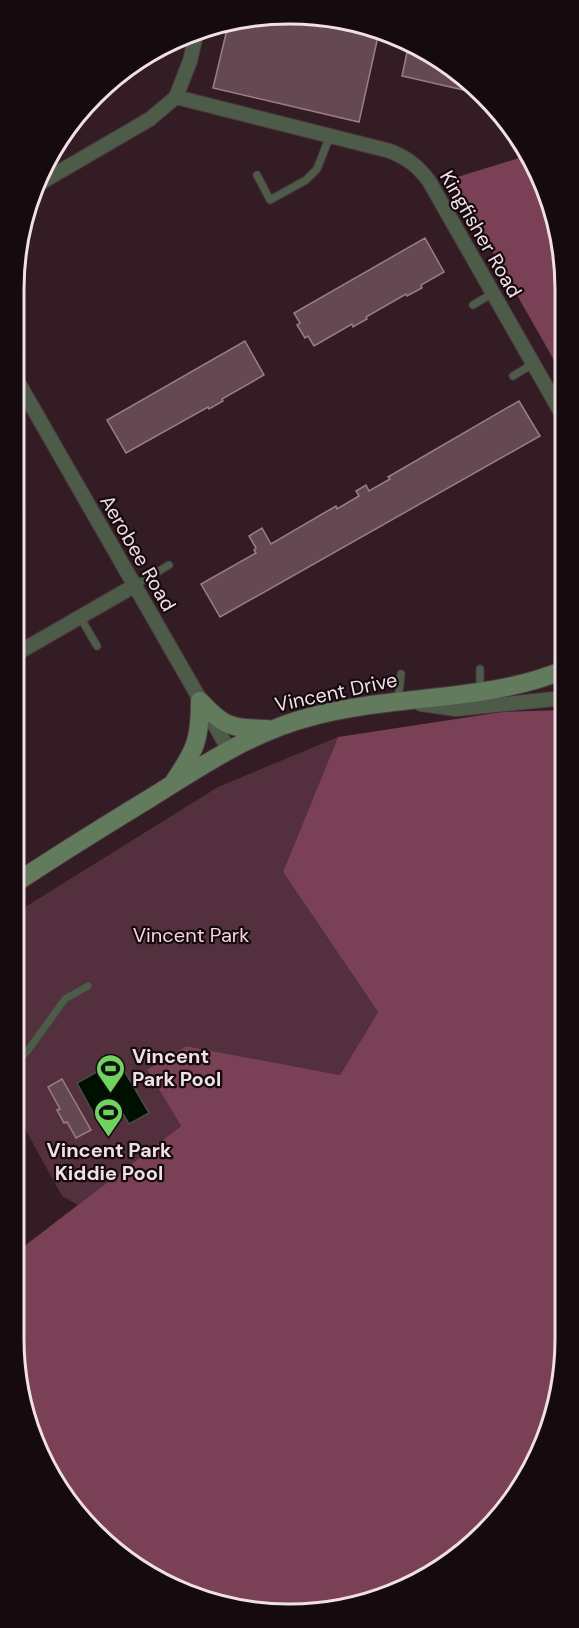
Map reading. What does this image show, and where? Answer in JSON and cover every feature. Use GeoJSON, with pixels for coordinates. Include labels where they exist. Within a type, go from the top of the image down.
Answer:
{"type":"FeatureCollection","features":[{"type":"Feature","properties":{"kind":"street"},"geometry":{"type":"LineString","coordinates":[[48,178],[150,119],[176,97],[190,62],[195,42]]}},
{"type":"Feature","properties":{"kind":"street","name":"Kingfisher Road"},"geometry":{"type":"LineString","coordinates":[[176,97],[390,151],[409,159],[429,181],[555,402]]}},
{"type":"Feature","properties":{"kind":"street","name":"Aerobee Road"},"geometry":{"type":"LineString","coordinates":[[24,393],[229,750]]}},
{"type":"Feature","properties":{"kind":"street"},"geometry":{"type":"LineString","coordinates":[[24,649],[134,586]]}},
{"type":"Feature","properties":{"kind":"street","name":"Vincent Drive"},"geometry":{"type":"LineString","coordinates":[[24,878],[229,750],[272,729],[310,717],[398,701],[504,688],[555,673]]}},
{"type":"Feature","properties":{"kind":"street"},"geometry":{"type":"LineString","coordinates":[[398,701],[456,709],[555,699]]}},
{"type":"Feature","properties":{"kind":"street"},"geometry":{"type":"LineString","coordinates":[[200,701],[213,715],[236,728],[272,729]]}},
{"type":"Feature","properties":{"kind":"street"},"geometry":{"type":"LineString","coordinates":[[173,784],[195,748],[200,723],[200,701]]}},
{"type":"Feature","properties":{"kind":"lane"},"geometry":{"type":"LineString","coordinates":[[256,175],[270,200],[306,180],[317,170],[330,136]]}},
{"type":"Feature","properties":{"kind":"lane"},"geometry":{"type":"LineString","coordinates":[[473,305],[493,293]]}},
{"type":"Feature","properties":{"kind":"lane"},"geometry":{"type":"LineString","coordinates":[[513,376],[533,364]]}},
{"type":"Feature","properties":{"kind":"lane"},"geometry":{"type":"LineString","coordinates":[[134,586],[169,565]]}},
{"type":"Feature","properties":{"kind":"lane"},"geometry":{"type":"LineString","coordinates":[[81,617],[97,646]]}},
{"type":"Feature","properties":{"kind":"lane"},"geometry":{"type":"LineString","coordinates":[[480,669],[480,691]]}},
{"type":"Feature","properties":{"kind":"lane"},"geometry":{"type":"LineString","coordinates":[[398,701],[401,674]]}},
{"type":"Feature","properties":{"kind":"lane"},"geometry":{"type":"LineString","coordinates":[[24,1054],[65,999],[88,986]]}},
{"type":"Feature","properties":{"kind":"green space","name":"Vincent Park"},"geometry":{"type":"Polygon","coordinates":[[[338,737],[283,872],[378,1012],[340,1075],[186,1046],[147,1071],[181,1126],[78,1205],[62,1196],[24,1127],[24,908],[218,787],[338,737]]]}},
{"type":"Feature","properties":{"kind":"shaded area"},"geometry":{"type":"Polygon","coordinates":[[[520,158],[528,172],[541,204],[553,255],[555,362],[451,179],[520,158]]]}},
{"type":"Feature","properties":{"kind":"shaded area"},"geometry":{"type":"Polygon","coordinates":[[[555,710],[555,1338],[553,1373],[541,1424],[528,1456],[510,1486],[489,1514],[451,1549],[407,1577],[375,1590],[324,1602],[290,1604],[255,1602],[204,1590],[172,1577],[142,1559],[114,1538],[79,1500],[51,1456],[38,1424],[26,1373],[24,1246],[181,1126],[147,1070],[186,1046],[340,1075],[378,1012],[283,872],[338,737],[502,712],[555,710]]]}},
{"type":"Feature","properties":{"kind":"shaded area","name":"Vincent Park Pool"},"geometry":{"type":"Polygon","coordinates":[[[118,1060],[149,1113],[129,1124],[118,1105],[96,1118],[77,1083],[118,1060]]]}},
{"type":"Feature","properties":{"kind":"building"},"geometry":{"type":"Polygon","coordinates":[[[290,24],[324,26],[377,39],[359,122],[213,88],[226,32],[255,26],[290,24]]]}},
{"type":"Feature","properties":{"kind":"building"},"geometry":{"type":"Polygon","coordinates":[[[407,51],[437,69],[465,90],[402,76],[407,51]]]}},
{"type":"Feature","properties":{"kind":"building"},"geometry":{"type":"Polygon","coordinates":[[[425,238],[444,272],[421,285],[422,288],[407,296],[406,294],[353,327],[352,324],[314,346],[308,336],[305,338],[297,325],[300,323],[294,313],[425,238]]]}},
{"type":"Feature","properties":{"kind":"building"},"geometry":{"type":"Polygon","coordinates":[[[245,341],[264,375],[209,409],[208,407],[126,453],[107,420],[245,341]]]}},
{"type":"Feature","properties":{"kind":"building"},"geometry":{"type":"Polygon","coordinates":[[[519,401],[540,436],[220,617],[201,584],[256,553],[254,550],[256,548],[249,536],[262,528],[271,544],[336,506],[337,509],[359,496],[356,491],[366,485],[369,491],[390,479],[388,477],[519,401]]]}},
{"type":"Feature","properties":{"kind":"building","name":"Vincent Park Pool"},"geometry":{"type":"Polygon","coordinates":[[[62,1079],[91,1130],[76,1138],[67,1122],[64,1123],[57,1110],[60,1109],[48,1087],[62,1079]]]}},
{"type":"Feature","properties":{"kind":"place","name":"Vincent Park Pool"},"geometry":{"type":"Point","coordinates":[111,1094]}},
{"type":"Feature","properties":{"kind":"place","name":"Vincent Park Kiddie Pool"},"geometry":{"type":"Point","coordinates":[109,1138]}}]}
